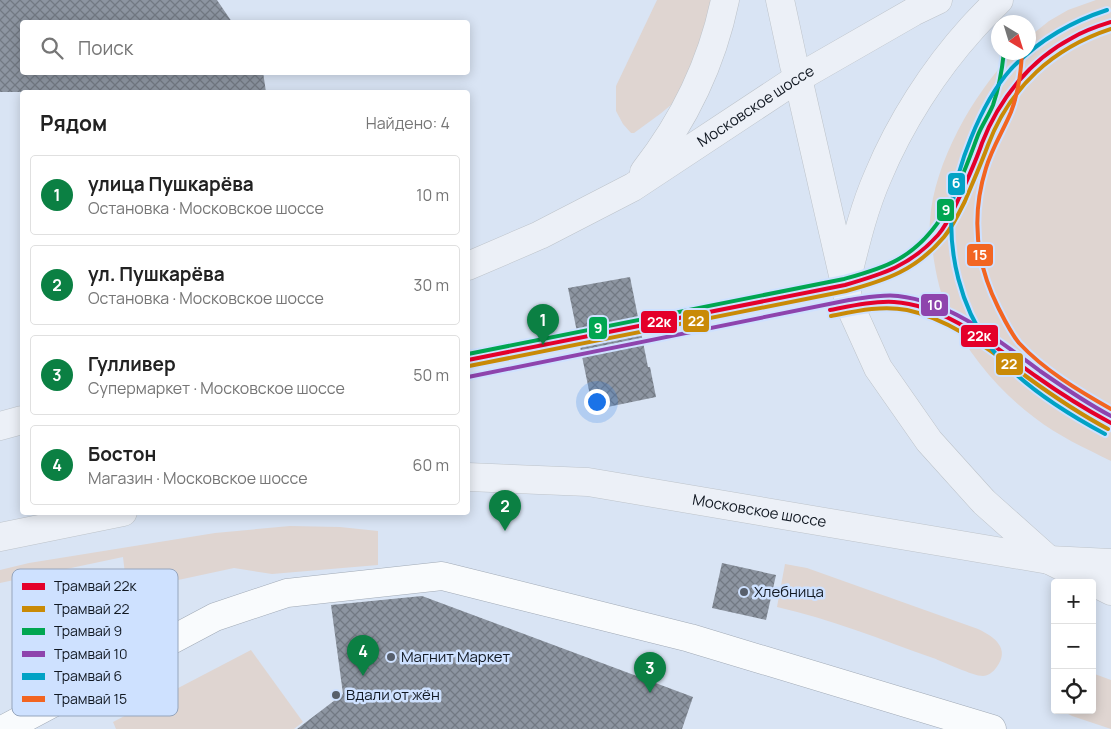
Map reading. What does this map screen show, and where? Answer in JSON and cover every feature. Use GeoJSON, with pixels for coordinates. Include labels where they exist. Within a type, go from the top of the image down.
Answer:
{"type":"FeatureCollection","features":[{"type":"Feature","properties":{"kind":"main road"},"geometry":{"type":"LineString","coordinates":[[633,188],[662,150],[686,109],[706,66],[721,21],[725,0]]}},
{"type":"Feature","properties":{"kind":"main road"},"geometry":{"type":"LineString","coordinates":[[780,0],[850,306],[878,368],[929,441],[984,502],[1049,560],[1111,591]]}},
{"type":"Feature","properties":{"kind":"main road","name":"Московское шоссе"},"geometry":{"type":"LineString","coordinates":[[470,265],[540,235],[633,188],[798,78],[913,12],[938,0]]}},
{"type":"Feature","properties":{"kind":"main road"},"geometry":{"type":"LineString","coordinates":[[845,285],[864,215],[878,176],[897,136],[937,71],[972,28],[999,0]]}},
{"type":"Feature","properties":{"kind":"main road"},"geometry":{"type":"LineString","coordinates":[[0,426],[20,421]]}},
{"type":"Feature","properties":{"kind":"main road","name":"Московское шоссе"},"geometry":{"type":"LineString","coordinates":[[470,477],[588,482],[1049,560]]}},
{"type":"Feature","properties":{"kind":"main road"},"geometry":{"type":"LineString","coordinates":[[0,537],[108,515]]}},
{"type":"Feature","properties":{"kind":"main road"},"geometry":{"type":"LineString","coordinates":[[1049,560],[1111,563]]}},
{"type":"Feature","properties":{"kind":"street"},"geometry":{"type":"LineString","coordinates":[[178,637],[215,617],[287,593],[442,576],[690,638],[992,729]]}},
{"type":"Feature","properties":{"kind":"street"},"geometry":{"type":"LineString","coordinates":[[4,729],[28,716]]}},
{"type":"Feature","properties":{"kind":"shaded area"},"geometry":{"type":"Polygon","coordinates":[[[657,0],[713,0],[694,64],[678,94],[671,105],[634,133],[631,133],[623,124],[616,111],[616,86],[657,0]]]}},
{"type":"Feature","properties":{"kind":"shaded area"},"geometry":{"type":"Polygon","coordinates":[[[1096,0],[1111,0],[1111,461],[1062,436],[1035,418],[1010,397],[986,372],[966,345],[950,317],[939,286],[931,242],[930,220],[939,176],[947,153],[970,109],[1007,60],[1036,60],[1036,31],[1068,10],[1096,0]]]}},
{"type":"Feature","properties":{"kind":"shaded area"},"geometry":{"type":"Polygon","coordinates":[[[290,526],[340,527],[378,531],[378,565],[272,574],[234,568],[178,580],[178,569],[124,569],[123,557],[66,569],[12,569],[12,580],[0,583],[0,570],[29,563],[215,533],[290,526]]]}},
{"type":"Feature","properties":{"kind":"shaded area"},"geometry":{"type":"Polygon","coordinates":[[[785,564],[807,568],[978,629],[999,644],[1002,655],[1000,661],[990,674],[985,676],[978,675],[856,630],[777,607],[785,564]]]}},
{"type":"Feature","properties":{"kind":"shaded area"},"geometry":{"type":"Polygon","coordinates":[[[251,650],[303,722],[294,729],[116,729],[113,722],[124,716],[178,716],[178,688],[251,650]]]}},
{"type":"Feature","properties":{"kind":"shaded area"},"geometry":{"type":"Polygon","coordinates":[[[1096,674],[1111,680],[1111,729],[1068,714],[1096,714],[1096,674]]]}},
{"type":"Feature","properties":{"kind":"building"},"geometry":{"type":"Polygon","coordinates":[[[0,0],[217,0],[231,20],[20,20],[20,75],[263,75],[266,90],[20,90],[20,92],[0,92],[0,0]]]}},
{"type":"Feature","properties":{"kind":"building"},"geometry":{"type":"Polygon","coordinates":[[[630,277],[656,397],[593,410],[568,288],[630,277]]]}},
{"type":"Feature","properties":{"kind":"building","name":"Хлебница"},"geometry":{"type":"Polygon","coordinates":[[[722,563],[776,575],[766,620],[712,608],[722,563]]]}},
{"type":"Feature","properties":{"kind":"building"},"geometry":{"type":"Polygon","coordinates":[[[422,596],[693,697],[682,729],[297,729],[343,694],[331,605],[422,596]]]}},
{"type":"Feature","properties":{"kind":"tram line","name":"6"},"geometry":{"type":"LineString","coordinates":[[1105,434],[1073,416],[1042,395],[1012,371],[988,344],[970,313],[958,279],[951,225],[952,207],[959,172],[983,110],[993,93],[1011,69],[1043,41],[1080,20],[1107,10]]}},
{"type":"Feature","properties":{"kind":"tram line","name":"22к"},"geometry":{"type":"LineString","coordinates":[[470,360],[845,285],[895,268],[928,246],[945,226],[953,212],[997,111],[1018,82],[1030,69],[1057,47],[1081,33],[1111,22]]}},
{"type":"Feature","properties":{"kind":"tram line","name":"22"},"geometry":{"type":"LineString","coordinates":[[470,366],[846,291],[875,283],[900,272],[923,258],[944,237],[956,219],[997,124],[1021,88],[1036,72],[1070,47],[1111,29]]}},
{"type":"Feature","properties":{"kind":"tram line","name":"9"},"geometry":{"type":"LineString","coordinates":[[470,354],[844,279],[878,269],[897,260],[913,249],[939,222],[957,189],[980,131],[993,105],[1003,60]]}},
{"type":"Feature","properties":{"kind":"tram line","name":"15"},"geometry":{"type":"LineString","coordinates":[[1022,60],[1019,83],[1013,105],[991,153],[981,186],[977,221],[980,255],[984,273],[998,307],[1019,343],[1051,371],[1111,409]]}},
{"type":"Feature","properties":{"kind":"tram line","name":"10"},"geometry":{"type":"LineString","coordinates":[[470,377],[849,300],[874,296],[898,296],[937,306],[974,324],[1075,395],[1111,416]]}},
{"type":"Feature","properties":{"kind":"tram line","name":"22к"},"geometry":{"type":"LineString","coordinates":[[830,310],[862,304],[894,302],[933,311],[970,330],[1082,407],[1111,423]]}},
{"type":"Feature","properties":{"kind":"tram line","name":"22"},"geometry":{"type":"LineString","coordinates":[[831,316],[869,309],[888,308],[923,314],[970,338],[1057,398],[1108,429]]}},
{"type":"Feature","properties":{"kind":"place","name":"улица Пушкарёва"},"geometry":{"type":"Point","coordinates":[543,345]}},
{"type":"Feature","properties":{"kind":"place","name":"ул. Пушкарёва"},"geometry":{"type":"Point","coordinates":[505,531]}},
{"type":"Feature","properties":{"kind":"place","name":"Хлебница"},"geometry":{"type":"Point","coordinates":[744,592]}},
{"type":"Feature","properties":{"kind":"place","name":"Магнит Маркет"},"geometry":{"type":"Point","coordinates":[391,657]}},
{"type":"Feature","properties":{"kind":"place","name":"Бостон"},"geometry":{"type":"Point","coordinates":[363,676]}},
{"type":"Feature","properties":{"kind":"place","name":"Гулливер"},"geometry":{"type":"Point","coordinates":[650,693]}},
{"type":"Feature","properties":{"kind":"place","name":"Вдали от жён"},"geometry":{"type":"Point","coordinates":[336,695]}}]}
